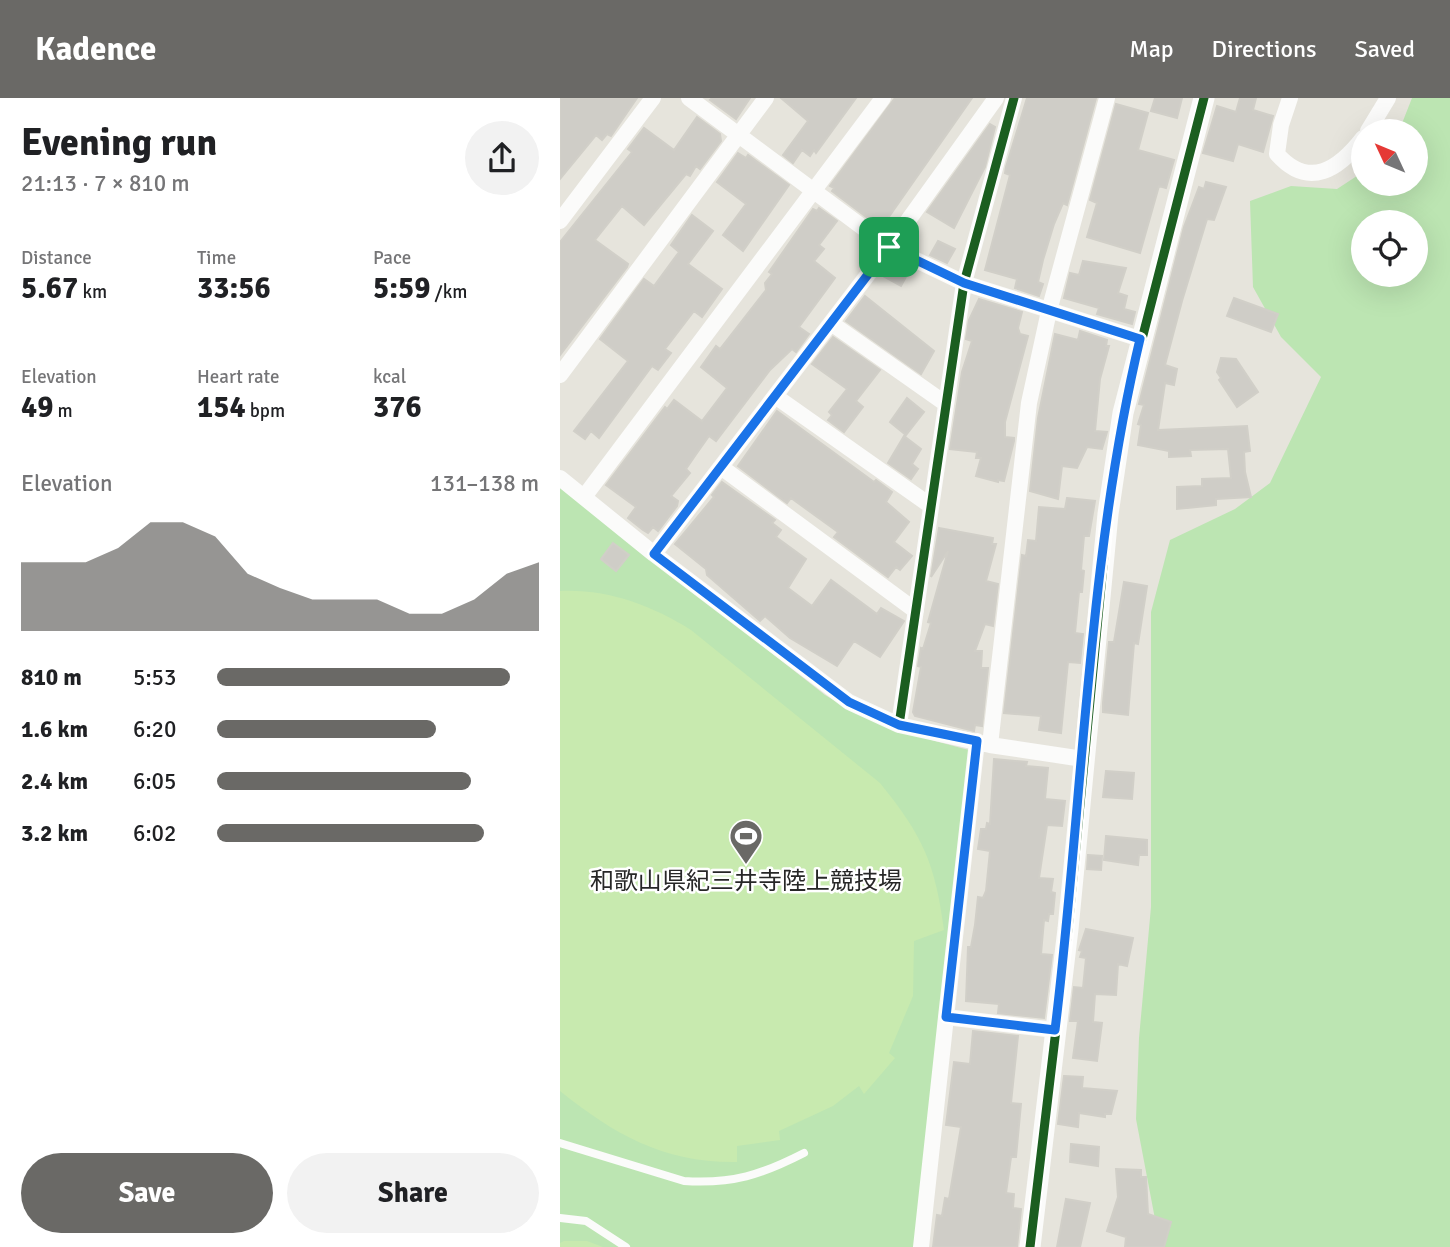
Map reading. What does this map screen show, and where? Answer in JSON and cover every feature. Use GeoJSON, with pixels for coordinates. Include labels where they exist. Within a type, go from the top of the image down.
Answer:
{"type":"FeatureCollection","features":[{"type":"Feature","properties":{"kind":"street"},"geometry":{"type":"LineString","coordinates":[[560,221],[653,98]]}},
{"type":"Feature","properties":{"kind":"street"},"geometry":{"type":"LineString","coordinates":[[689,98],[889,247],[964,283],[1140,339]]}},
{"type":"Feature","properties":{"kind":"street"},"geometry":{"type":"LineString","coordinates":[[560,375],[766,98]]}},
{"type":"Feature","properties":{"kind":"street"},"geometry":{"type":"LineString","coordinates":[[584,497],[883,98]]}},
{"type":"Feature","properties":{"kind":"street"},"geometry":{"type":"LineString","coordinates":[[654,554],[889,247],[996,98]]}},
{"type":"Feature","properties":{"kind":"street"},"geometry":{"type":"LineString","coordinates":[[899,725],[964,283],[1014,98]]}},
{"type":"Feature","properties":{"kind":"street"},"geometry":{"type":"LineString","coordinates":[[921,1247],[946,1017],[1028,403],[1049,311],[1107,98]]}},
{"type":"Feature","properties":{"kind":"street"},"geometry":{"type":"LineString","coordinates":[[1030,1247],[1108,514],[1123,413],[1203,98]]}},
{"type":"Feature","properties":{"kind":"street"},"geometry":{"type":"LineString","coordinates":[[1290,98],[1281,125],[1277,155],[1288,167],[1311,173],[1324,173],[1351,154]]}},
{"type":"Feature","properties":{"kind":"street"},"geometry":{"type":"LineString","coordinates":[[1375,119],[1388,98]]}},
{"type":"Feature","properties":{"kind":"street"},"geometry":{"type":"LineString","coordinates":[[831,323],[947,404]]}},
{"type":"Feature","properties":{"kind":"street"},"geometry":{"type":"LineString","coordinates":[[775,396],[932,506]]}},
{"type":"Feature","properties":{"kind":"street"},"geometry":{"type":"LineString","coordinates":[[720,467],[916,611]]}},
{"type":"Feature","properties":{"kind":"street"},"geometry":{"type":"LineString","coordinates":[[560,478],[654,554],[849,702],[899,725],[984,743],[1083,759]]}},
{"type":"Feature","properties":{"kind":"street"},"geometry":{"type":"LineString","coordinates":[[946,1017],[1055,1030]]}},
{"type":"Feature","properties":{"kind":"lane"},"geometry":{"type":"LineString","coordinates":[[560,1143],[646,1171],[684,1181],[703,1182],[762,1174],[804,1153]]}},
{"type":"Feature","properties":{"kind":"lane"},"geometry":{"type":"LineString","coordinates":[[560,1218],[586,1221],[626,1247]]}},
{"type":"Feature","properties":{"kind":"green space"},"geometry":{"type":"Polygon","coordinates":[[[1412,98],[1450,98],[1450,1247],[1158,1247],[1136,1119],[1139,1038],[1151,907],[1151,612],[1170,540],[1235,509],[1270,483],[1321,377],[1281,337],[1253,287],[1250,201],[1291,186],[1337,189],[1351,180],[1351,196],[1428,196],[1428,119],[1404,119],[1412,98]]]}},
{"type":"Feature","properties":{"kind":"green space","name":"和歌山県紀三井寺陸上競技場"},"geometry":{"type":"Polygon","coordinates":[[[560,487],[825,695],[895,728],[969,750],[914,1247],[560,1247],[560,487]]]}},
{"type":"Feature","properties":{"kind":"green space","name":"和歌山県紀三井寺陸上競技場"},"geometry":{"type":"Polygon","coordinates":[[[560,591],[595,593],[628,600],[691,630],[880,783],[917,835],[931,868],[944,930],[914,941],[913,996],[889,1053],[895,1058],[864,1094],[859,1086],[833,1106],[779,1131],[780,1140],[737,1146],[737,1162],[686,1158],[663,1152],[621,1133],[560,1091],[560,591]]]}},
{"type":"Feature","properties":{"kind":"green space"},"geometry":{"type":"Polygon","coordinates":[[[587,1241],[603,1247],[560,1247],[560,1243],[587,1241]]]}},
{"type":"Feature","properties":{"kind":"building"},"geometry":{"type":"Polygon","coordinates":[[[560,98],[637,98],[611,136],[607,134],[602,140],[596,135],[560,179],[560,98]]]}},
{"type":"Feature","properties":{"kind":"building"},"geometry":{"type":"Polygon","coordinates":[[[750,98],[736,119],[710,100],[750,98]]]}},
{"type":"Feature","properties":{"kind":"building"},"geometry":{"type":"Polygon","coordinates":[[[781,98],[856,98],[816,153],[814,150],[810,156],[802,150],[793,163],[783,155],[808,121],[781,98]]]}},
{"type":"Feature","properties":{"kind":"building"},"geometry":{"type":"Polygon","coordinates":[[[895,98],[972,98],[881,228],[832,191],[834,188],[830,186],[895,98]]]}},
{"type":"Feature","properties":{"kind":"building"},"geometry":{"type":"Polygon","coordinates":[[[1027,98],[1096,98],[1067,205],[1063,203],[1043,260],[1038,282],[1043,284],[1039,296],[1015,288],[1017,279],[985,270],[1010,175],[1005,173],[1006,167],[1027,98]]]}},
{"type":"Feature","properties":{"kind":"building"},"geometry":{"type":"Polygon","coordinates":[[[1155,98],[1182,98],[1177,118],[1151,111],[1155,98]]]}},
{"type":"Feature","properties":{"kind":"building"},"geometry":{"type":"Polygon","coordinates":[[[1240,98],[1256,98],[1253,110],[1273,116],[1263,152],[1238,144],[1233,161],[1203,153],[1217,106],[1236,112],[1240,98]]]}},
{"type":"Feature","properties":{"kind":"building"},"geometry":{"type":"Polygon","coordinates":[[[1116,104],[1148,113],[1138,150],[1174,160],[1166,188],[1159,186],[1140,253],[1087,237],[1097,203],[1090,200],[1116,104]]]}},
{"type":"Feature","properties":{"kind":"building"},"geometry":{"type":"Polygon","coordinates":[[[697,117],[720,134],[721,141],[700,169],[696,166],[690,176],[686,174],[644,225],[622,206],[595,240],[628,264],[560,355],[560,242],[632,152],[628,149],[644,128],[674,150],[697,117]]]}},
{"type":"Feature","properties":{"kind":"building"},"geometry":{"type":"Polygon","coordinates":[[[990,124],[995,127],[985,167],[954,228],[927,212],[990,124]]]}},
{"type":"Feature","properties":{"kind":"building"},"geometry":{"type":"Polygon","coordinates":[[[738,153],[746,158],[748,155],[789,185],[743,251],[723,235],[746,204],[717,182],[738,153]]]}},
{"type":"Feature","properties":{"kind":"building"},"geometry":{"type":"Polygon","coordinates":[[[1206,182],[1226,187],[1214,220],[1207,219],[1182,301],[1165,365],[1177,369],[1174,385],[1165,383],[1158,430],[1247,426],[1250,451],[1244,452],[1245,472],[1251,497],[1216,499],[1216,505],[1177,509],[1177,487],[1202,486],[1202,479],[1231,478],[1228,449],[1190,450],[1191,456],[1169,457],[1169,451],[1138,445],[1141,425],[1138,424],[1144,405],[1139,404],[1184,227],[1199,187],[1204,189],[1206,182]]]}},
{"type":"Feature","properties":{"kind":"building"},"geometry":{"type":"Polygon","coordinates":[[[819,208],[837,221],[819,245],[824,249],[814,261],[835,278],[799,327],[809,334],[796,352],[792,349],[770,370],[716,441],[709,436],[686,469],[690,473],[671,496],[678,501],[677,506],[658,531],[653,527],[648,533],[628,518],[636,507],[606,485],[665,407],[667,409],[674,400],[702,421],[727,388],[701,367],[716,346],[720,349],[766,290],[765,283],[772,274],[769,272],[813,209],[817,211],[819,208]]]}},
{"type":"Feature","properties":{"kind":"building"},"geometry":{"type":"Polygon","coordinates":[[[692,215],[713,231],[688,264],[722,289],[702,317],[694,311],[665,349],[671,353],[658,370],[652,366],[599,438],[591,431],[585,439],[574,431],[628,361],[600,339],[644,279],[654,286],[679,252],[671,245],[692,215]]]}},
{"type":"Feature","properties":{"kind":"building"},"geometry":{"type":"Polygon","coordinates":[[[938,241],[955,249],[947,263],[930,255],[938,241]]]}},
{"type":"Feature","properties":{"kind":"building"},"geometry":{"type":"Polygon","coordinates":[[[1083,261],[1126,268],[1118,293],[1127,296],[1124,309],[1135,312],[1132,324],[1097,314],[1099,308],[1064,298],[1070,273],[1079,275],[1083,261]]]}},
{"type":"Feature","properties":{"kind":"building"},"geometry":{"type":"Polygon","coordinates":[[[891,262],[908,273],[901,286],[881,275],[891,262]]]}},
{"type":"Feature","properties":{"kind":"building"},"geometry":{"type":"Polygon","coordinates":[[[865,296],[934,351],[921,374],[846,321],[865,296]]]}},
{"type":"Feature","properties":{"kind":"building"},"geometry":{"type":"Polygon","coordinates":[[[1234,298],[1278,314],[1271,332],[1227,316],[1234,298]]]}},
{"type":"Feature","properties":{"kind":"building"},"geometry":{"type":"Polygon","coordinates":[[[979,299],[1022,312],[1018,328],[1020,334],[1028,336],[1005,422],[1005,437],[1014,438],[1014,441],[1004,481],[998,482],[976,476],[981,458],[976,458],[977,452],[950,449],[962,372],[972,341],[966,339],[969,320],[979,299]]]}},
{"type":"Feature","properties":{"kind":"building"},"geometry":{"type":"Polygon","coordinates":[[[1080,331],[1107,340],[1106,346],[1109,346],[1100,379],[1095,431],[1107,432],[1102,449],[1087,447],[1077,468],[1062,466],[1058,499],[1030,491],[1038,418],[1055,334],[1078,340],[1080,331]]]}},
{"type":"Feature","properties":{"kind":"building"},"geometry":{"type":"Polygon","coordinates":[[[833,337],[880,370],[856,401],[863,407],[844,432],[828,420],[832,415],[829,412],[847,389],[812,364],[833,337]]]}},
{"type":"Feature","properties":{"kind":"building"},"geometry":{"type":"Polygon","coordinates":[[[1221,358],[1236,359],[1258,392],[1237,407],[1219,380],[1221,378],[1217,372],[1221,358]]]}},
{"type":"Feature","properties":{"kind":"building"},"geometry":{"type":"Polygon","coordinates":[[[907,398],[924,412],[906,435],[890,422],[907,398]]]}},
{"type":"Feature","properties":{"kind":"building"},"geometry":{"type":"Polygon","coordinates":[[[777,411],[874,482],[876,480],[892,492],[886,502],[909,522],[894,542],[912,556],[900,570],[896,567],[888,577],[834,537],[838,532],[791,498],[787,503],[738,466],[777,411]]]}},
{"type":"Feature","properties":{"kind":"building"},"geometry":{"type":"Polygon","coordinates":[[[904,436],[921,449],[912,464],[918,469],[911,479],[888,463],[904,436]]]}},
{"type":"Feature","properties":{"kind":"building"},"geometry":{"type":"Polygon","coordinates":[[[722,482],[775,520],[772,523],[781,530],[776,537],[806,559],[788,588],[812,606],[831,580],[877,614],[881,608],[904,621],[880,657],[854,641],[837,666],[790,638],[765,616],[760,621],[707,575],[706,569],[675,544],[714,497],[712,495],[722,482]]]}},
{"type":"Feature","properties":{"kind":"building"},"geometry":{"type":"Polygon","coordinates":[[[1067,498],[1095,501],[1089,536],[1084,536],[1081,570],[1084,571],[1075,633],[1083,634],[1080,663],[1068,662],[1061,733],[1039,730],[1041,716],[1004,713],[1022,555],[1026,556],[1028,540],[1036,541],[1039,507],[1065,509],[1067,498]]]}},
{"type":"Feature","properties":{"kind":"building"},"geometry":{"type":"Polygon","coordinates":[[[939,528],[993,538],[992,544],[996,544],[986,581],[998,584],[993,626],[985,624],[975,651],[982,651],[981,668],[988,668],[982,726],[975,725],[974,731],[915,716],[913,712],[921,667],[918,666],[921,648],[923,649],[931,623],[928,622],[948,551],[931,577],[939,528]]]}},
{"type":"Feature","properties":{"kind":"building"},"geometry":{"type":"Polygon","coordinates":[[[613,543],[629,555],[616,571],[601,559],[613,543]]]}},
{"type":"Feature","properties":{"kind":"building"},"geometry":{"type":"Polygon","coordinates":[[[1124,582],[1147,586],[1138,644],[1134,643],[1128,715],[1103,712],[1109,642],[1114,642],[1124,582]]]}},
{"type":"Feature","properties":{"kind":"building"},"geometry":{"type":"Polygon","coordinates":[[[994,759],[1027,762],[1026,766],[1048,768],[1045,799],[1065,801],[1062,826],[1047,825],[1039,878],[1053,879],[1051,892],[1055,893],[1053,914],[1049,914],[1048,921],[1044,920],[1041,954],[1052,955],[1044,1018],[998,1013],[999,1004],[966,1001],[968,947],[971,947],[978,897],[983,898],[986,891],[990,851],[978,849],[981,829],[986,829],[987,823],[990,824],[994,759]]]}},
{"type":"Feature","properties":{"kind":"building"},"geometry":{"type":"Polygon","coordinates":[[[1106,771],[1134,773],[1132,799],[1103,797],[1106,771]]]}},
{"type":"Feature","properties":{"kind":"building"},"geometry":{"type":"Polygon","coordinates":[[[1106,836],[1147,840],[1147,855],[1139,855],[1138,865],[1104,860],[1106,836]]]}},
{"type":"Feature","properties":{"kind":"building"},"geometry":{"type":"Polygon","coordinates":[[[1088,855],[1102,856],[1101,870],[1087,869],[1088,855]]]}},
{"type":"Feature","properties":{"kind":"building"},"geometry":{"type":"Polygon","coordinates":[[[1086,929],[1133,938],[1127,966],[1118,964],[1116,995],[1095,994],[1093,1022],[1102,1023],[1097,1061],[1073,1058],[1078,1021],[1070,1021],[1074,987],[1083,988],[1086,958],[1080,957],[1082,951],[1079,950],[1086,929]]]}},
{"type":"Feature","properties":{"kind":"building"},"geometry":{"type":"Polygon","coordinates":[[[973,1031],[1018,1036],[1011,1103],[1021,1104],[1016,1157],[1011,1157],[1006,1193],[1014,1194],[1013,1208],[1021,1209],[1017,1247],[933,1247],[937,1215],[942,1216],[945,1198],[949,1199],[961,1127],[946,1125],[954,1062],[970,1064],[973,1031]]]}},
{"type":"Feature","properties":{"kind":"building"},"geometry":{"type":"Polygon","coordinates":[[[1064,1076],[1083,1077],[1082,1088],[1117,1091],[1111,1114],[1105,1114],[1105,1117],[1079,1113],[1078,1127],[1058,1124],[1064,1076]]]}},
{"type":"Feature","properties":{"kind":"building"},"geometry":{"type":"Polygon","coordinates":[[[1071,1144],[1099,1147],[1098,1166],[1070,1162],[1071,1144]]]}},
{"type":"Feature","properties":{"kind":"building"},"geometry":{"type":"Polygon","coordinates":[[[1116,1169],[1141,1170],[1141,1177],[1146,1177],[1148,1214],[1171,1222],[1164,1247],[1125,1247],[1126,1237],[1107,1231],[1118,1197],[1116,1169]]]}},
{"type":"Feature","properties":{"kind":"building"},"geometry":{"type":"Polygon","coordinates":[[[1066,1199],[1090,1203],[1080,1247],[1057,1247],[1066,1199]]]}},
{"type":"Feature","properties":{"kind":"cycle path"},"geometry":{"type":"LineString","coordinates":[[899,725],[964,283],[1014,98]]}},
{"type":"Feature","properties":{"kind":"cycle path"},"geometry":{"type":"LineString","coordinates":[[1030,1247],[1068,929],[1108,514],[1123,413],[1204,98]]}},
{"type":"Feature","properties":{"kind":"place","name":"和歌山県紀三井寺陸上競技場"},"geometry":{"type":"Point","coordinates":[746,866]}},
{"type":"Feature","properties":{"kind":"route"},"geometry":{"type":"LineString","coordinates":[[889,247],[964,283],[1140,339],[1123,413],[1108,514],[1068,929],[1055,1030],[946,1017],[977,741],[899,725],[849,702],[654,554],[889,247]]}}]}
